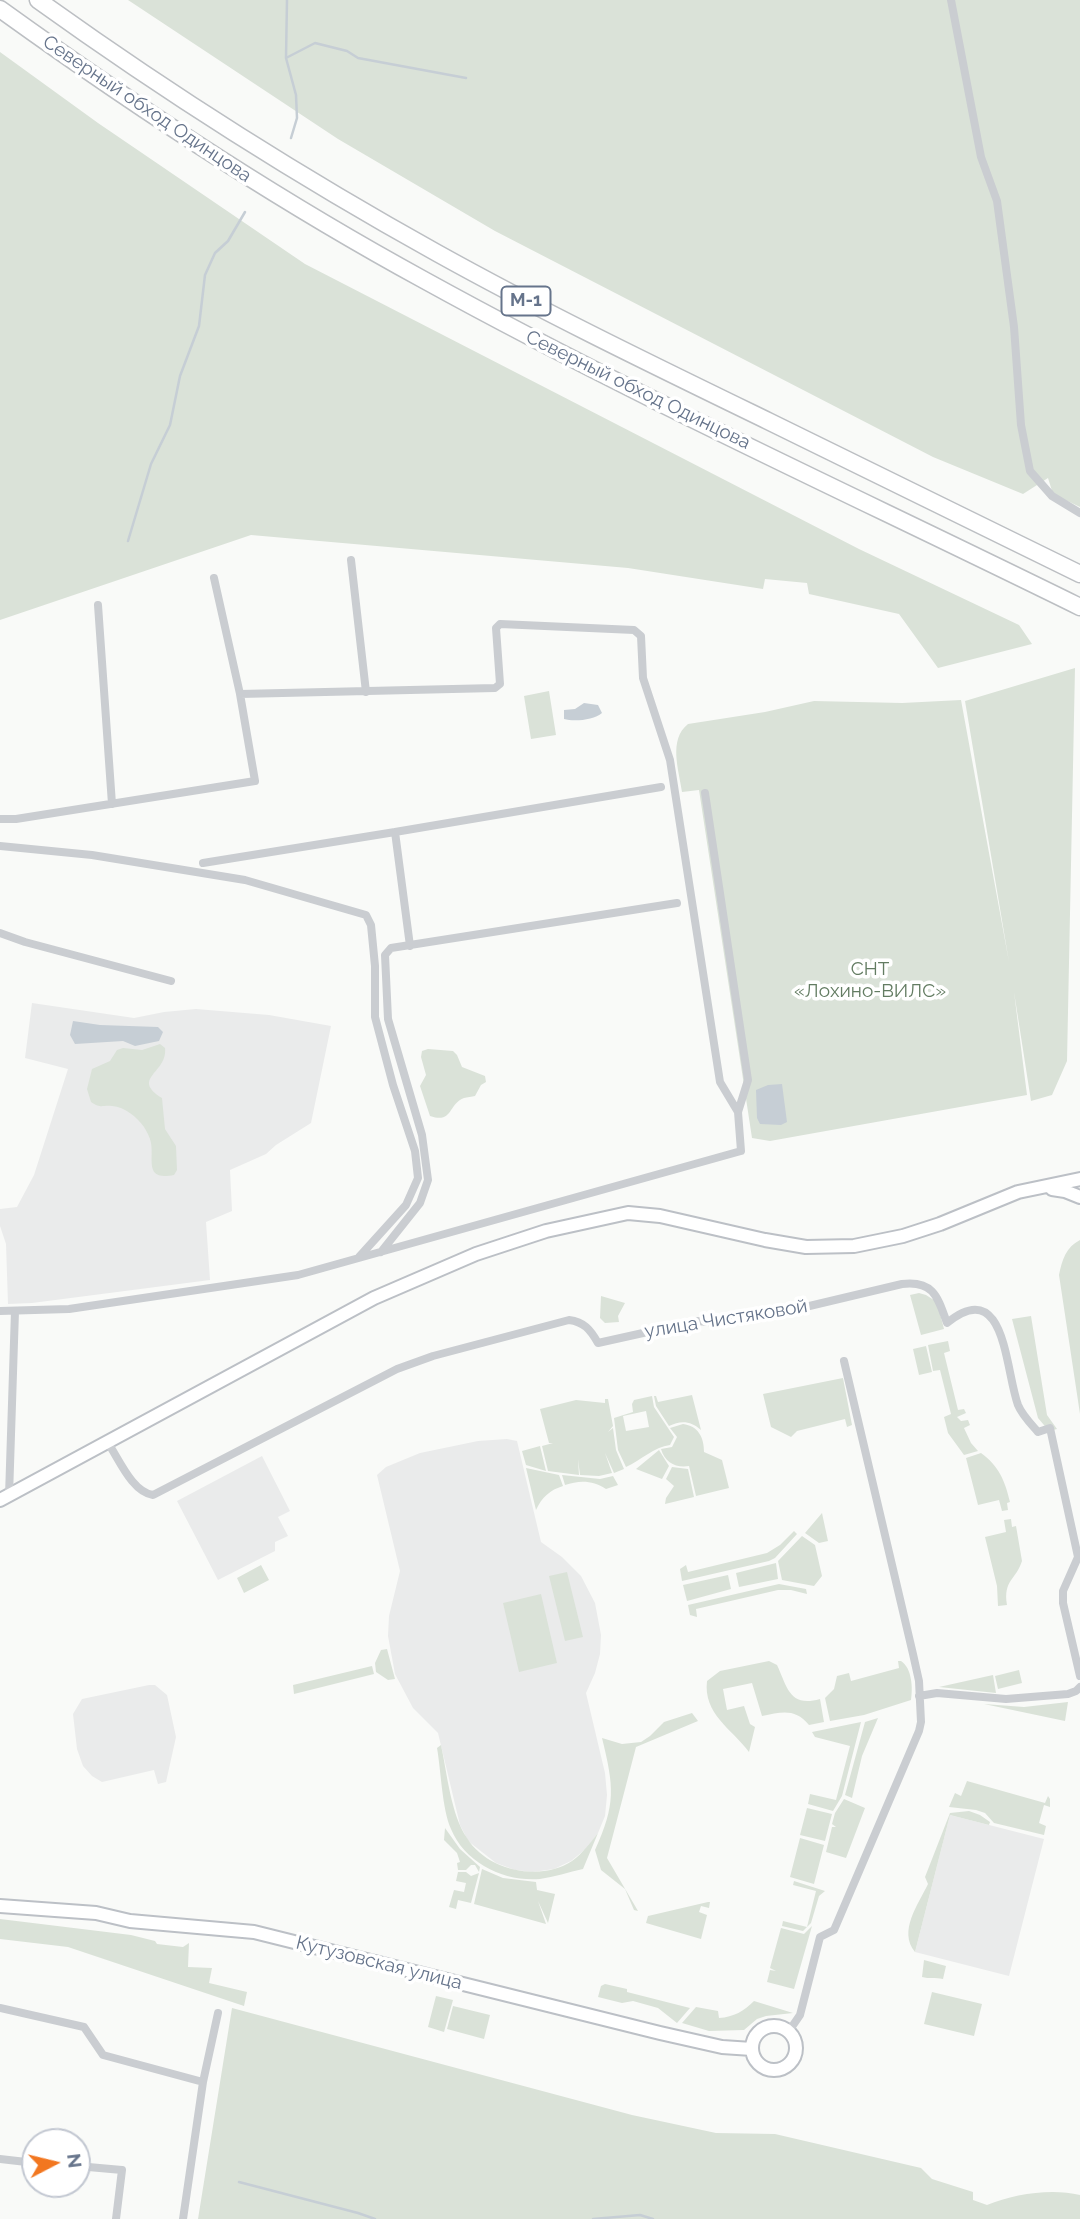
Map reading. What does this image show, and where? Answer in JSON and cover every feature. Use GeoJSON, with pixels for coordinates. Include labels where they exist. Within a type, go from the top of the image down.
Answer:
{"type":"FeatureCollection","features":[{"type":"Feature","properties":{"kind":"highway","name":"Северный обход Одинцова"},"geometry":{"type":"LineString","coordinates":[[38,0],[90,38],[213,119],[436,253],[579,328],[1080,574]]}},
{"type":"Feature","properties":{"kind":"highway","name":"Северный обход Одинцова"},"geometry":{"type":"LineString","coordinates":[[0,9],[197,144],[301,209],[422,279],[588,366],[1080,607]]}},
{"type":"Feature","properties":{"kind":"street"},"geometry":{"type":"LineString","coordinates":[[951,0],[966,90],[981,157],[997,201],[1014,327],[1021,425],[1030,471],[1052,496],[1080,513]]}},
{"type":"Feature","properties":{"kind":"street"},"geometry":{"type":"LineString","coordinates":[[351,560],[366,692]]}},
{"type":"Feature","properties":{"kind":"street"},"geometry":{"type":"LineString","coordinates":[[0,819],[16,819],[255,781],[240,694],[214,578]]}},
{"type":"Feature","properties":{"kind":"street"},"geometry":{"type":"LineString","coordinates":[[98,605],[112,804]]}},
{"type":"Feature","properties":{"kind":"street"},"geometry":{"type":"LineString","coordinates":[[240,694],[495,688],[500,684],[496,628],[500,624],[634,630],[641,636],[643,678],[670,760],[720,1082],[738,1112]]}},
{"type":"Feature","properties":{"kind":"street"},"geometry":{"type":"LineString","coordinates":[[203,863],[661,787]]}},
{"type":"Feature","properties":{"kind":"street"},"geometry":{"type":"LineString","coordinates":[[0,1311],[69,1309],[298,1275],[741,1152],[738,1112],[748,1080],[705,793]]}},
{"type":"Feature","properties":{"kind":"street"},"geometry":{"type":"LineString","coordinates":[[395,832],[410,946]]}},
{"type":"Feature","properties":{"kind":"street"},"geometry":{"type":"LineString","coordinates":[[0,846],[92,855],[245,880],[366,915],[370,925],[375,966],[375,1017],[393,1085],[415,1151],[418,1178],[406,1205],[357,1259]]}},
{"type":"Feature","properties":{"kind":"street"},"geometry":{"type":"LineString","coordinates":[[381,1252],[420,1203],[428,1180],[422,1135],[388,1019],[385,955],[391,948],[677,903]]}},
{"type":"Feature","properties":{"kind":"street"},"geometry":{"type":"LineString","coordinates":[[0,933],[171,981]]}},
{"type":"Feature","properties":{"kind":"street"},"geometry":{"type":"LineString","coordinates":[[4,1498],[374,1298],[476,1254],[546,1231],[628,1213],[660,1216],[806,1247],[854,1246],[916,1232],[1018,1192],[1080,1179]]}},
{"type":"Feature","properties":{"kind":"street"},"geometry":{"type":"LineString","coordinates":[[1041,1188],[1065,1191],[1080,1197]]}},
{"type":"Feature","properties":{"kind":"street","name":"улица Чистяковой"},"geometry":{"type":"LineString","coordinates":[[108,1443],[136,1487],[153,1495],[397,1369],[445,1353],[569,1320],[580,1322],[591,1330],[598,1343],[697,1321],[719,1323],[780,1313],[902,1284],[919,1283],[934,1293],[947,1323],[958,1314],[970,1310],[984,1310],[994,1319],[1000,1332],[1019,1407],[1038,1432],[1050,1429],[1078,1556],[1063,1591],[1063,1603],[1080,1676]]}},
{"type":"Feature","properties":{"kind":"street"},"geometry":{"type":"LineString","coordinates":[[4,1498],[15,1311]]}},
{"type":"Feature","properties":{"kind":"street"},"geometry":{"type":"LineString","coordinates":[[789,2031],[800,2015],[820,1937],[834,1930],[921,1722],[913,1654],[844,1361]]}},
{"type":"Feature","properties":{"kind":"street"},"geometry":{"type":"LineString","coordinates":[[919,1696],[937,1693],[1006,1699],[1068,1694],[1080,1687]]}},
{"type":"Feature","properties":{"kind":"street","name":"Кутузовская улица"},"geometry":{"type":"LineString","coordinates":[[0,1906],[96,1913],[130,1921],[254,1933],[660,2033],[722,2047],[752,2049]]}},
{"type":"Feature","properties":{"kind":"street"},"geometry":{"type":"LineString","coordinates":[[0,2008],[84,2027],[103,2055],[203,2082]]}},
{"type":"Feature","properties":{"kind":"street"},"geometry":{"type":"LineString","coordinates":[[183,2219],[203,2082],[218,2013]]}},
{"type":"Feature","properties":{"kind":"street"},"geometry":{"type":"LineString","coordinates":[[769,2026],[780,2026],[789,2031],[796,2048],[794,2057],[784,2067],[768,2069],[754,2057],[752,2049],[754,2039],[760,2031],[769,2026]]}},
{"type":"Feature","properties":{"kind":"street"},"geometry":{"type":"LineString","coordinates":[[0,2160],[21,2162]]}},
{"type":"Feature","properties":{"kind":"street"},"geometry":{"type":"LineString","coordinates":[[91,2167],[122,2170],[116,2219]]}},
{"type":"Feature","properties":{"kind":"shaded area"},"geometry":{"type":"Polygon","coordinates":[[[584,703],[598,705],[602,713],[584,720],[564,719],[564,710],[575,709],[584,703]]]}},
{"type":"Feature","properties":{"kind":"shaded area"},"geometry":{"type":"Polygon","coordinates":[[[32,1003],[134,1018],[196,1009],[269,1015],[331,1026],[311,1123],[266,1154],[230,1170],[232,1211],[206,1222],[210,1280],[8,1304],[6,1244],[0,1226],[0,1209],[17,1207],[34,1175],[68,1069],[25,1058],[32,1003]]]}},
{"type":"Feature","properties":{"kind":"shaded area"},"geometry":{"type":"Polygon","coordinates":[[[73,1021],[158,1027],[163,1032],[159,1041],[135,1046],[123,1041],[75,1044],[70,1035],[73,1021]]]}},
{"type":"Feature","properties":{"kind":"shaded area"},"geometry":{"type":"Polygon","coordinates":[[[782,1084],[787,1122],[781,1125],[760,1124],[757,1118],[756,1090],[768,1085],[782,1084]]]}},
{"type":"Feature","properties":{"kind":"shaded area"},"geometry":{"type":"Polygon","coordinates":[[[478,1441],[517,1441],[541,1542],[562,1557],[581,1576],[595,1603],[601,1635],[600,1654],[586,1693],[605,1773],[605,1816],[598,1833],[587,1848],[571,1861],[554,1869],[533,1872],[515,1870],[496,1863],[468,1841],[460,1825],[438,1733],[413,1708],[395,1674],[388,1636],[389,1616],[400,1571],[377,1475],[386,1467],[420,1453],[478,1441]]]}},
{"type":"Feature","properties":{"kind":"shaded area"},"geometry":{"type":"Polygon","coordinates":[[[262,1456],[290,1511],[278,1517],[288,1536],[275,1542],[275,1551],[218,1580],[177,1501],[262,1456]]]}},
{"type":"Feature","properties":{"kind":"shaded area"},"geometry":{"type":"Polygon","coordinates":[[[155,1685],[167,1695],[176,1737],[166,1782],[158,1784],[154,1770],[102,1782],[83,1766],[77,1749],[73,1714],[82,1699],[155,1685]]]}},
{"type":"Feature","properties":{"kind":"shaded area"},"geometry":{"type":"Polygon","coordinates":[[[950,1815],[1044,1839],[1009,1976],[915,1952],[950,1815]]]}},
{"type":"Feature","properties":{"kind":"green space"},"geometry":{"type":"Polygon","coordinates":[[[128,0],[1080,0],[1080,507],[1053,494],[1048,478],[1023,494],[933,457],[495,231],[338,139],[128,0]]]}},
{"type":"Feature","properties":{"kind":"green space"},"geometry":{"type":"Polygon","coordinates":[[[0,52],[98,123],[305,264],[859,549],[1019,625],[1032,644],[938,668],[899,614],[809,594],[807,583],[765,579],[763,589],[628,568],[251,535],[0,620],[0,52]]]}},
{"type":"Feature","properties":{"kind":"green space","name":"СНТ «Лохино-ВИЛС»"},"geometry":{"type":"Polygon","coordinates":[[[1075,668],[1067,1061],[1052,1095],[1031,1101],[1014,992],[1027,1095],[770,1141],[752,1138],[699,790],[682,792],[676,756],[678,738],[682,731],[688,724],[814,701],[902,703],[961,700],[1009,962],[965,701],[1075,668]]]}},
{"type":"Feature","properties":{"kind":"green space"},"geometry":{"type":"Polygon","coordinates":[[[549,691],[556,735],[531,739],[524,696],[549,691]]]}},
{"type":"Feature","properties":{"kind":"green space"},"geometry":{"type":"Polygon","coordinates":[[[160,1044],[165,1048],[164,1057],[149,1085],[162,1098],[165,1129],[176,1146],[177,1170],[174,1175],[165,1176],[158,1175],[152,1168],[151,1141],[141,1123],[122,1108],[100,1106],[91,1102],[87,1089],[92,1069],[110,1061],[117,1050],[142,1050],[160,1044]]]}},
{"type":"Feature","properties":{"kind":"green space"},"geometry":{"type":"Polygon","coordinates":[[[422,1051],[453,1051],[462,1067],[485,1076],[486,1082],[475,1096],[459,1101],[443,1117],[430,1116],[420,1086],[426,1075],[422,1051]]]}},
{"type":"Feature","properties":{"kind":"green space"},"geometry":{"type":"Polygon","coordinates":[[[1080,1240],[1080,1414],[1059,1275],[1065,1254],[1080,1240]]]}},
{"type":"Feature","properties":{"kind":"green space"},"geometry":{"type":"Polygon","coordinates":[[[919,1293],[937,1302],[944,1329],[921,1335],[910,1295],[919,1293]]]}},
{"type":"Feature","properties":{"kind":"green space"},"geometry":{"type":"Polygon","coordinates":[[[601,1296],[625,1303],[618,1316],[619,1322],[605,1323],[600,1318],[601,1296]]]}},
{"type":"Feature","properties":{"kind":"green space"},"geometry":{"type":"Polygon","coordinates":[[[1031,1316],[1047,1415],[1057,1429],[1049,1431],[1038,1418],[1012,1319],[1031,1316]]]}},
{"type":"Feature","properties":{"kind":"green space"},"geometry":{"type":"Polygon","coordinates":[[[948,1341],[950,1351],[944,1353],[958,1410],[964,1409],[966,1413],[957,1417],[961,1421],[968,1420],[970,1425],[964,1428],[978,1451],[964,1455],[948,1433],[944,1417],[951,1414],[940,1370],[933,1371],[928,1345],[948,1341]]]}},
{"type":"Feature","properties":{"kind":"green space"},"geometry":{"type":"Polygon","coordinates":[[[926,1346],[932,1372],[919,1375],[913,1349],[926,1346]]]}},
{"type":"Feature","properties":{"kind":"green space"},"geometry":{"type":"Polygon","coordinates":[[[843,1378],[852,1425],[847,1427],[845,1419],[797,1431],[791,1437],[771,1427],[763,1394],[843,1378]]]}},
{"type":"Feature","properties":{"kind":"green space"},"geometry":{"type":"Polygon","coordinates":[[[692,1395],[701,1430],[686,1422],[669,1426],[656,1406],[654,1396],[658,1402],[692,1395]]]}},
{"type":"Feature","properties":{"kind":"green space"},"geometry":{"type":"Polygon","coordinates":[[[652,1396],[654,1407],[674,1437],[670,1445],[653,1451],[626,1467],[618,1450],[614,1418],[633,1412],[634,1400],[652,1396]],[[646,1411],[623,1416],[626,1431],[649,1427],[646,1411]]]}},
{"type":"Feature","properties":{"kind":"green space"},"geometry":{"type":"Polygon","coordinates":[[[605,1399],[608,1399],[613,1426],[608,1432],[613,1428],[616,1450],[624,1469],[614,1473],[605,1453],[612,1473],[599,1476],[580,1475],[578,1459],[579,1475],[548,1471],[542,1446],[553,1443],[549,1443],[540,1409],[576,1400],[605,1403],[605,1399]]]}},
{"type":"Feature","properties":{"kind":"green space"},"geometry":{"type":"Polygon","coordinates":[[[683,1424],[693,1427],[699,1433],[704,1452],[722,1460],[729,1488],[696,1496],[689,1466],[675,1465],[665,1458],[661,1449],[672,1447],[677,1437],[670,1428],[683,1424]]]}},
{"type":"Feature","properties":{"kind":"green space"},"geometry":{"type":"Polygon","coordinates":[[[540,1446],[546,1471],[526,1465],[522,1451],[540,1446]]]}},
{"type":"Feature","properties":{"kind":"green space"},"geometry":{"type":"Polygon","coordinates":[[[659,1450],[669,1466],[662,1479],[636,1469],[659,1450]]]}},
{"type":"Feature","properties":{"kind":"green space"},"geometry":{"type":"Polygon","coordinates":[[[981,1453],[997,1469],[1003,1481],[1010,1502],[1007,1503],[1008,1510],[1002,1511],[999,1500],[978,1505],[966,1458],[981,1453]]]}},
{"type":"Feature","properties":{"kind":"green space"},"geometry":{"type":"Polygon","coordinates":[[[672,1467],[688,1469],[694,1497],[665,1504],[674,1486],[666,1479],[672,1467]]]}},
{"type":"Feature","properties":{"kind":"green space"},"geometry":{"type":"Polygon","coordinates":[[[526,1468],[559,1475],[563,1486],[547,1495],[536,1510],[526,1468]]]}},
{"type":"Feature","properties":{"kind":"green space"},"geometry":{"type":"Polygon","coordinates":[[[562,1475],[600,1479],[613,1476],[618,1485],[606,1489],[586,1482],[565,1485],[562,1475]]]}},
{"type":"Feature","properties":{"kind":"green space"},"geometry":{"type":"Polygon","coordinates":[[[822,1513],[828,1541],[819,1543],[805,1533],[822,1513]]]}},
{"type":"Feature","properties":{"kind":"green space"},"geometry":{"type":"Polygon","coordinates":[[[1011,1519],[1012,1527],[1016,1526],[1022,1561],[1008,1585],[1007,1605],[998,1606],[997,1586],[985,1537],[1006,1532],[1004,1520],[1011,1519]]]}},
{"type":"Feature","properties":{"kind":"green space"},"geometry":{"type":"Polygon","coordinates":[[[794,1531],[797,1534],[769,1561],[682,1581],[680,1569],[686,1565],[688,1572],[767,1553],[794,1531]]]}},
{"type":"Feature","properties":{"kind":"green space"},"geometry":{"type":"Polygon","coordinates":[[[802,1536],[815,1545],[822,1576],[814,1586],[782,1580],[778,1561],[802,1536]]]}},
{"type":"Feature","properties":{"kind":"green space"},"geometry":{"type":"Polygon","coordinates":[[[776,1563],[778,1579],[739,1587],[736,1573],[776,1563]]]}},
{"type":"Feature","properties":{"kind":"green space"},"geometry":{"type":"Polygon","coordinates":[[[261,1565],[269,1580],[244,1593],[237,1578],[261,1565]]]}},
{"type":"Feature","properties":{"kind":"green space"},"geometry":{"type":"Polygon","coordinates":[[[567,1572],[583,1637],[565,1641],[549,1576],[567,1572]]]}},
{"type":"Feature","properties":{"kind":"green space"},"geometry":{"type":"Polygon","coordinates":[[[728,1575],[731,1589],[687,1601],[683,1585],[728,1575]]]}},
{"type":"Feature","properties":{"kind":"green space"},"geometry":{"type":"Polygon","coordinates":[[[779,1584],[806,1589],[807,1594],[778,1590],[696,1609],[697,1617],[690,1615],[688,1605],[779,1584]]]}},
{"type":"Feature","properties":{"kind":"green space"},"geometry":{"type":"Polygon","coordinates":[[[541,1594],[557,1663],[519,1672],[503,1603],[541,1594]]]}},
{"type":"Feature","properties":{"kind":"green space"},"geometry":{"type":"Polygon","coordinates":[[[387,1649],[395,1679],[388,1680],[376,1672],[375,1663],[381,1650],[387,1649]]]}},
{"type":"Feature","properties":{"kind":"green space"},"geometry":{"type":"Polygon","coordinates":[[[769,1661],[777,1665],[795,1698],[810,1701],[820,1699],[824,1722],[809,1725],[799,1716],[788,1713],[762,1716],[752,1683],[723,1689],[727,1710],[744,1706],[750,1724],[755,1727],[749,1752],[714,1712],[709,1703],[707,1681],[720,1671],[769,1661]]]}},
{"type":"Feature","properties":{"kind":"green space"},"geometry":{"type":"Polygon","coordinates":[[[898,1661],[905,1664],[910,1673],[911,1700],[864,1715],[830,1721],[825,1698],[834,1689],[837,1676],[849,1673],[851,1681],[899,1668],[898,1661]]]}},
{"type":"Feature","properties":{"kind":"green space"},"geometry":{"type":"Polygon","coordinates":[[[372,1666],[374,1674],[294,1694],[293,1685],[372,1666]]]}},
{"type":"Feature","properties":{"kind":"green space"},"geometry":{"type":"Polygon","coordinates":[[[1019,1670],[1022,1683],[998,1689],[995,1676],[1019,1670]]]}},
{"type":"Feature","properties":{"kind":"green space"},"geometry":{"type":"Polygon","coordinates":[[[993,1675],[996,1693],[939,1687],[993,1675]]]}},
{"type":"Feature","properties":{"kind":"green space"},"geometry":{"type":"Polygon","coordinates":[[[1068,1702],[1065,1721],[984,1704],[1024,1707],[1068,1702]]]}},
{"type":"Feature","properties":{"kind":"green space"},"geometry":{"type":"Polygon","coordinates":[[[692,1713],[698,1721],[636,1747],[607,1858],[638,1911],[634,1910],[625,1889],[601,1870],[595,1850],[607,1820],[611,1795],[602,1738],[622,1744],[641,1742],[664,1722],[692,1713]]]}},
{"type":"Feature","properties":{"kind":"green space"},"geometry":{"type":"Polygon","coordinates":[[[878,1718],[862,1756],[852,1798],[845,1795],[865,1722],[878,1718]]]}},
{"type":"Feature","properties":{"kind":"green space"},"geometry":{"type":"Polygon","coordinates":[[[861,1722],[842,1796],[833,1811],[808,1804],[810,1794],[836,1800],[850,1746],[815,1737],[812,1732],[861,1722]]]}},
{"type":"Feature","properties":{"kind":"green space"},"geometry":{"type":"Polygon","coordinates":[[[441,1745],[457,1818],[476,1849],[487,1858],[515,1870],[545,1871],[572,1861],[598,1833],[583,1869],[540,1879],[526,1879],[500,1873],[476,1861],[457,1841],[448,1821],[437,1748],[441,1745]]]}},
{"type":"Feature","properties":{"kind":"green space"},"geometry":{"type":"Polygon","coordinates":[[[967,1781],[1045,1803],[1048,1796],[1050,1807],[1044,1805],[1039,1823],[1046,1826],[1044,1835],[994,1823],[985,1813],[976,1810],[949,1807],[955,1793],[961,1796],[967,1781]]]}},
{"type":"Feature","properties":{"kind":"green space"},"geometry":{"type":"Polygon","coordinates":[[[844,1799],[865,1808],[846,1858],[826,1852],[832,1827],[836,1827],[832,1824],[835,1813],[844,1799]]]}},
{"type":"Feature","properties":{"kind":"green space"},"geometry":{"type":"Polygon","coordinates":[[[807,1808],[832,1814],[825,1841],[800,1835],[807,1808]]]}},
{"type":"Feature","properties":{"kind":"green space"},"geometry":{"type":"Polygon","coordinates":[[[969,1811],[990,1822],[989,1825],[950,1815],[915,1952],[910,1944],[909,1927],[928,1884],[925,1877],[950,1813],[969,1811]]]}},
{"type":"Feature","properties":{"kind":"green space"},"geometry":{"type":"Polygon","coordinates":[[[445,1828],[460,1849],[480,1867],[479,1872],[475,1865],[466,1870],[458,1870],[457,1863],[460,1862],[457,1853],[444,1840],[445,1828]]]}},
{"type":"Feature","properties":{"kind":"green space"},"geometry":{"type":"Polygon","coordinates":[[[800,1838],[824,1845],[814,1884],[790,1877],[800,1838]]]}},
{"type":"Feature","properties":{"kind":"green space"},"geometry":{"type":"Polygon","coordinates":[[[482,1869],[503,1878],[536,1882],[537,1890],[555,1894],[548,1923],[538,1901],[546,1924],[474,1904],[482,1869]]]}},
{"type":"Feature","properties":{"kind":"green space"},"geometry":{"type":"Polygon","coordinates":[[[458,1872],[466,1872],[471,1876],[479,1873],[471,1903],[458,1900],[456,1909],[449,1907],[454,1890],[464,1892],[466,1883],[456,1881],[458,1872]]]}},
{"type":"Feature","properties":{"kind":"green space"},"geometry":{"type":"Polygon","coordinates":[[[794,1881],[825,1891],[819,1896],[811,1923],[807,1927],[816,1891],[793,1885],[794,1881]]]}},
{"type":"Feature","properties":{"kind":"green space"},"geometry":{"type":"Polygon","coordinates":[[[710,1902],[709,1908],[701,1906],[699,1912],[707,1915],[701,1939],[646,1923],[648,1916],[710,1902]]]}},
{"type":"Feature","properties":{"kind":"green space"},"geometry":{"type":"Polygon","coordinates":[[[0,1919],[131,1935],[155,1941],[157,1944],[183,1947],[189,1943],[188,1967],[212,1968],[209,1983],[247,1992],[244,2006],[68,1947],[0,1939],[0,1919]]]}},
{"type":"Feature","properties":{"kind":"green space"},"geometry":{"type":"Polygon","coordinates":[[[783,1921],[807,1927],[803,1931],[782,1926],[783,1921]]]}},
{"type":"Feature","properties":{"kind":"green space"},"geometry":{"type":"Polygon","coordinates":[[[812,1926],[794,1989],[767,1982],[770,1970],[776,1971],[770,1968],[781,1928],[804,1934],[812,1926]]]}},
{"type":"Feature","properties":{"kind":"green space"},"geometry":{"type":"Polygon","coordinates":[[[924,1960],[946,1966],[943,1979],[922,1977],[924,1960]]]}},
{"type":"Feature","properties":{"kind":"green space"},"geometry":{"type":"Polygon","coordinates":[[[605,1984],[690,2008],[677,2023],[658,2008],[633,2001],[622,2003],[598,1997],[601,1986],[605,1984]]]}},
{"type":"Feature","properties":{"kind":"green space"},"geometry":{"type":"Polygon","coordinates":[[[932,1992],[982,2004],[974,2036],[924,2024],[932,1992]]]}},
{"type":"Feature","properties":{"kind":"green space"},"geometry":{"type":"Polygon","coordinates":[[[436,1996],[453,2000],[444,2032],[428,2027],[436,1996]]]}},
{"type":"Feature","properties":{"kind":"green space"},"geometry":{"type":"Polygon","coordinates":[[[754,2001],[793,2013],[757,2019],[744,2030],[709,2031],[682,2023],[696,2007],[718,2011],[719,2018],[738,2013],[754,2001]]]}},
{"type":"Feature","properties":{"kind":"green space"},"geometry":{"type":"Polygon","coordinates":[[[453,2006],[490,2015],[484,2039],[447,2029],[453,2006]]]}},
{"type":"Feature","properties":{"kind":"green space"},"geometry":{"type":"Polygon","coordinates":[[[232,2008],[632,2115],[716,2133],[775,2134],[921,2168],[932,2179],[973,2192],[973,2200],[987,2205],[1033,2193],[1080,2195],[1080,2219],[198,2219],[232,2008]]]}},
{"type":"Feature","properties":{"kind":"waterway"},"geometry":{"type":"LineString","coordinates":[[287,0],[286,58],[296,95],[297,118],[291,138]]}},
{"type":"Feature","properties":{"kind":"waterway"},"geometry":{"type":"LineString","coordinates":[[286,58],[315,43],[347,51],[358,58],[466,78]]}},
{"type":"Feature","properties":{"kind":"waterway"},"geometry":{"type":"LineString","coordinates":[[128,541],[151,464],[170,425],[180,376],[199,326],[205,275],[215,253],[228,241],[245,212]]}},
{"type":"Feature","properties":{"kind":"waterway"},"geometry":{"type":"LineString","coordinates":[[239,2182],[375,2219]]}},
{"type":"Feature","properties":{"kind":"waterway"},"geometry":{"type":"LineString","coordinates":[[593,2219],[640,2215],[653,2219]]}}]}
